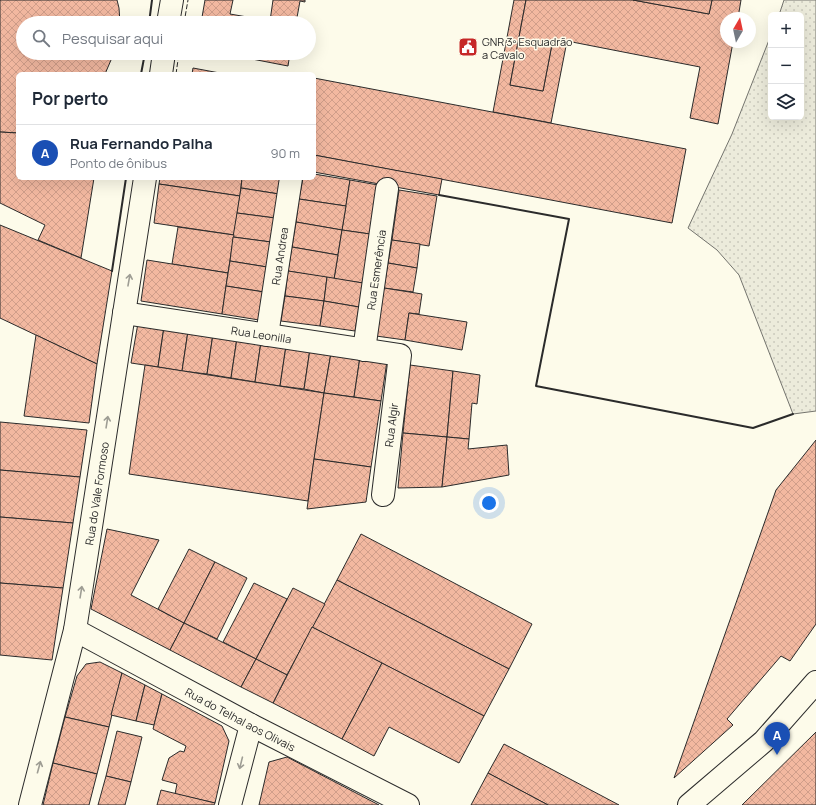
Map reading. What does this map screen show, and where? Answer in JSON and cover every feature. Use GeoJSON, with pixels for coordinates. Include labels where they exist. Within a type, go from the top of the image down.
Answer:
{"type":"FeatureCollection","features":[{"type":"Feature","properties":{"kind":"street"},"geometry":{"type":"LineString","coordinates":[[169,16],[172,0]]}},
{"type":"Feature","properties":{"kind":"street"},"geometry":{"type":"LineString","coordinates":[[161,72],[163,60]]}},
{"type":"Feature","properties":{"kind":"street","name":"Rua do Vale Formoso"},"geometry":{"type":"LineString","coordinates":[[30,805],[75,630],[145,180]]}},
{"type":"Feature","properties":{"kind":"street","name":"Rua Andrea"},"geometry":{"type":"LineString","coordinates":[[267,335],[292,180]]}},
{"type":"Feature","properties":{"kind":"street","name":"Rua Esmerência"},"geometry":{"type":"LineString","coordinates":[[364,350],[387,189]]}},
{"type":"Feature","properties":{"kind":"street","name":"Rua Leonilla"},"geometry":{"type":"LineString","coordinates":[[124,313],[400,355]]}},
{"type":"Feature","properties":{"kind":"street","name":"Rua Algir"},"geometry":{"type":"LineString","coordinates":[[383,495],[400,355]]}},
{"type":"Feature","properties":{"kind":"street","name":"Rua do Telhal aos Olivais"},"geometry":{"type":"LineString","coordinates":[[75,630],[251,725],[408,805]]}},
{"type":"Feature","properties":{"kind":"street"},"geometry":{"type":"LineString","coordinates":[[689,805],[764,741],[816,682]]}},
{"type":"Feature","properties":{"kind":"street"},"geometry":{"type":"LineString","coordinates":[[230,805],[251,725]]}},
{"type":"Feature","properties":{"kind":"shaded area"},"geometry":{"type":"Polygon","coordinates":[[[784,0],[816,0],[816,411],[793,414],[739,275],[717,250],[688,228],[732,134],[768,43],[768,120],[804,120],[804,12],[780,12],[784,0]]]}},
{"type":"Feature","properties":{"kind":"building"},"geometry":{"type":"Polygon","coordinates":[[[0,0],[117,0],[120,16],[16,16],[16,60],[111,60],[106,72],[16,72],[16,133],[0,132],[0,0]]]}},
{"type":"Feature","properties":{"kind":"building"},"geometry":{"type":"Polygon","coordinates":[[[205,0],[233,0],[230,14],[241,16],[202,16],[205,0]]]}},
{"type":"Feature","properties":{"kind":"building"},"geometry":{"type":"Polygon","coordinates":[[[273,0],[305,0],[305,2],[300,1],[297,16],[271,16],[273,0]]]}},
{"type":"Feature","properties":{"kind":"building"},"geometry":{"type":"Polygon","coordinates":[[[514,0],[526,0],[510,85],[543,91],[553,39],[567,41],[551,123],[493,112],[514,0]]]}},
{"type":"Feature","properties":{"kind":"building"},"geometry":{"type":"Polygon","coordinates":[[[526,0],[633,0],[709,14],[712,0],[741,0],[739,12],[720,12],[720,48],[732,48],[718,124],[690,118],[700,67],[567,41],[553,39],[543,91],[510,85],[526,0]]]}},
{"type":"Feature","properties":{"kind":"building"},"geometry":{"type":"Polygon","coordinates":[[[633,0],[712,0],[709,14],[633,0]]]}},
{"type":"Feature","properties":{"kind":"building"},"geometry":{"type":"Polygon","coordinates":[[[257,60],[289,60],[288,66],[257,60]]]}},
{"type":"Feature","properties":{"kind":"building"},"geometry":{"type":"Polygon","coordinates":[[[193,68],[214,72],[192,72],[193,68]]]}},
{"type":"Feature","properties":{"kind":"building"},"geometry":{"type":"Polygon","coordinates":[[[316,78],[686,149],[672,223],[316,155],[316,78]]]}},
{"type":"Feature","properties":{"kind":"building"},"geometry":{"type":"Polygon","coordinates":[[[0,132],[16,133],[16,180],[94,180],[81,258],[38,240],[45,225],[0,203],[0,132]]]}},
{"type":"Feature","properties":{"kind":"building"},"geometry":{"type":"Polygon","coordinates":[[[316,155],[442,179],[439,195],[316,172],[316,155]]]}},
{"type":"Feature","properties":{"kind":"building"},"geometry":{"type":"Polygon","coordinates":[[[316,174],[350,180],[346,206],[299,199],[303,180],[316,180],[316,174]]]}},
{"type":"Feature","properties":{"kind":"building"},"geometry":{"type":"Polygon","coordinates":[[[160,180],[242,180],[240,196],[159,184],[160,180]]]}},
{"type":"Feature","properties":{"kind":"building"},"geometry":{"type":"Polygon","coordinates":[[[242,180],[281,180],[279,194],[241,188],[242,180]]]}},
{"type":"Feature","properties":{"kind":"building"},"geometry":{"type":"Polygon","coordinates":[[[350,180],[378,185],[370,234],[342,230],[350,180]]]}},
{"type":"Feature","properties":{"kind":"building"},"geometry":{"type":"Polygon","coordinates":[[[159,184],[240,196],[234,235],[154,223],[159,184]]]}},
{"type":"Feature","properties":{"kind":"building"},"geometry":{"type":"Polygon","coordinates":[[[241,188],[279,194],[275,218],[237,213],[241,188]]]}},
{"type":"Feature","properties":{"kind":"building"},"geometry":{"type":"Polygon","coordinates":[[[399,190],[437,196],[429,246],[392,240],[399,190]]]}},
{"type":"Feature","properties":{"kind":"building"},"geometry":{"type":"Polygon","coordinates":[[[299,199],[346,206],[342,230],[296,222],[299,199]]]}},
{"type":"Feature","properties":{"kind":"building"},"geometry":{"type":"Polygon","coordinates":[[[237,213],[275,218],[271,242],[233,237],[237,213]]]}},
{"type":"Feature","properties":{"kind":"building"},"geometry":{"type":"Polygon","coordinates":[[[296,222],[342,230],[338,255],[292,247],[296,222]]]}},
{"type":"Feature","properties":{"kind":"building"},"geometry":{"type":"Polygon","coordinates":[[[0,225],[112,271],[97,364],[0,318],[0,225]]]}},
{"type":"Feature","properties":{"kind":"building"},"geometry":{"type":"Polygon","coordinates":[[[178,227],[234,235],[228,273],[172,264],[178,227]]]}},
{"type":"Feature","properties":{"kind":"building"},"geometry":{"type":"Polygon","coordinates":[[[342,230],[370,234],[363,283],[334,279],[342,230]]]}},
{"type":"Feature","properties":{"kind":"building"},"geometry":{"type":"Polygon","coordinates":[[[233,237],[271,242],[267,267],[230,261],[233,237]]]}},
{"type":"Feature","properties":{"kind":"building"},"geometry":{"type":"Polygon","coordinates":[[[392,240],[420,244],[417,268],[388,263],[392,240]]]}},
{"type":"Feature","properties":{"kind":"building"},"geometry":{"type":"Polygon","coordinates":[[[292,247],[338,255],[334,279],[288,271],[292,247]]]}},
{"type":"Feature","properties":{"kind":"building"},"geometry":{"type":"Polygon","coordinates":[[[147,260],[228,273],[222,314],[141,301],[147,260]]]}},
{"type":"Feature","properties":{"kind":"building"},"geometry":{"type":"Polygon","coordinates":[[[230,261],[267,267],[264,292],[226,286],[230,261]]]}},
{"type":"Feature","properties":{"kind":"building"},"geometry":{"type":"Polygon","coordinates":[[[388,263],[417,268],[413,292],[384,288],[388,263]]]}},
{"type":"Feature","properties":{"kind":"building"},"geometry":{"type":"Polygon","coordinates":[[[288,271],[327,277],[324,301],[285,296],[288,271]]]}},
{"type":"Feature","properties":{"kind":"building"},"geometry":{"type":"Polygon","coordinates":[[[327,277],[363,283],[359,307],[324,301],[327,277]]]}},
{"type":"Feature","properties":{"kind":"building"},"geometry":{"type":"Polygon","coordinates":[[[226,286],[264,292],[259,320],[222,314],[226,286]]]}},
{"type":"Feature","properties":{"kind":"building"},"geometry":{"type":"Polygon","coordinates":[[[384,288],[422,294],[419,314],[409,313],[405,340],[376,336],[384,288]]]}},
{"type":"Feature","properties":{"kind":"building"},"geometry":{"type":"Polygon","coordinates":[[[285,296],[324,301],[320,326],[281,321],[285,296]]]}},
{"type":"Feature","properties":{"kind":"building"},"geometry":{"type":"Polygon","coordinates":[[[324,301],[359,307],[355,331],[320,326],[324,301]]]}},
{"type":"Feature","properties":{"kind":"building"},"geometry":{"type":"Polygon","coordinates":[[[409,313],[467,322],[462,350],[405,340],[409,313]]]}},
{"type":"Feature","properties":{"kind":"building"},"geometry":{"type":"Polygon","coordinates":[[[138,323],[164,327],[158,367],[131,363],[138,323]]]}},
{"type":"Feature","properties":{"kind":"building"},"geometry":{"type":"Polygon","coordinates":[[[164,327],[188,331],[182,371],[158,367],[164,327]]]}},
{"type":"Feature","properties":{"kind":"building"},"geometry":{"type":"Polygon","coordinates":[[[188,331],[213,334],[207,374],[182,371],[188,331]]]}},
{"type":"Feature","properties":{"kind":"building"},"geometry":{"type":"Polygon","coordinates":[[[213,334],[237,338],[231,378],[207,374],[213,334]]]}},
{"type":"Feature","properties":{"kind":"building"},"geometry":{"type":"Polygon","coordinates":[[[36,335],[97,364],[89,423],[24,416],[36,335]]]}},
{"type":"Feature","properties":{"kind":"building"},"geometry":{"type":"Polygon","coordinates":[[[237,338],[261,342],[255,382],[231,378],[237,338]]]}},
{"type":"Feature","properties":{"kind":"building"},"geometry":{"type":"Polygon","coordinates":[[[261,342],[286,346],[280,386],[255,382],[261,342]]]}},
{"type":"Feature","properties":{"kind":"building"},"geometry":{"type":"Polygon","coordinates":[[[286,346],[310,349],[304,389],[280,386],[286,346]]]}},
{"type":"Feature","properties":{"kind":"building"},"geometry":{"type":"Polygon","coordinates":[[[310,349],[331,353],[324,393],[304,389],[310,349]]]}},
{"type":"Feature","properties":{"kind":"building"},"geometry":{"type":"Polygon","coordinates":[[[331,353],[360,357],[354,397],[324,393],[331,353]]]}},
{"type":"Feature","properties":{"kind":"building"},"geometry":{"type":"Polygon","coordinates":[[[360,357],[387,361],[381,401],[354,397],[360,357]]]}},
{"type":"Feature","properties":{"kind":"building"},"geometry":{"type":"Polygon","coordinates":[[[145,365],[324,393],[308,501],[129,474],[145,365]]]}},
{"type":"Feature","properties":{"kind":"building"},"geometry":{"type":"Polygon","coordinates":[[[410,365],[453,371],[447,437],[403,433],[410,365]]]}},
{"type":"Feature","properties":{"kind":"building"},"geometry":{"type":"Polygon","coordinates":[[[453,371],[480,375],[477,404],[472,403],[469,439],[447,437],[453,371]]]}},
{"type":"Feature","properties":{"kind":"building"},"geometry":{"type":"Polygon","coordinates":[[[324,393],[381,401],[371,467],[314,459],[324,393]]]}},
{"type":"Feature","properties":{"kind":"building"},"geometry":{"type":"Polygon","coordinates":[[[0,422],[87,430],[80,477],[0,470],[0,422]]]}},
{"type":"Feature","properties":{"kind":"building"},"geometry":{"type":"Polygon","coordinates":[[[403,433],[447,437],[442,487],[398,488],[403,433]]]}},
{"type":"Feature","properties":{"kind":"building"},"geometry":{"type":"Polygon","coordinates":[[[447,437],[469,439],[468,449],[507,445],[509,475],[442,487],[447,437]]]}},
{"type":"Feature","properties":{"kind":"building"},"geometry":{"type":"Polygon","coordinates":[[[816,440],[816,624],[790,661],[781,656],[727,719],[733,725],[674,778],[776,490],[816,440]]]}},
{"type":"Feature","properties":{"kind":"building"},"geometry":{"type":"Polygon","coordinates":[[[314,459],[371,467],[366,502],[307,509],[314,459]]]}},
{"type":"Feature","properties":{"kind":"building"},"geometry":{"type":"Polygon","coordinates":[[[0,470],[80,477],[73,523],[0,517],[0,470]]]}},
{"type":"Feature","properties":{"kind":"building"},"geometry":{"type":"Polygon","coordinates":[[[0,517],[73,523],[63,588],[0,583],[0,517]]]}},
{"type":"Feature","properties":{"kind":"building"},"geometry":{"type":"Polygon","coordinates":[[[107,529],[159,540],[131,595],[184,623],[170,650],[91,609],[107,529]]]}},
{"type":"Feature","properties":{"kind":"building"},"geometry":{"type":"Polygon","coordinates":[[[361,534],[532,624],[509,669],[337,580],[361,534]]]}},
{"type":"Feature","properties":{"kind":"building"},"geometry":{"type":"Polygon","coordinates":[[[189,549],[215,562],[184,623],[158,609],[189,549]]]}},
{"type":"Feature","properties":{"kind":"building"},"geometry":{"type":"Polygon","coordinates":[[[215,562],[247,578],[217,639],[184,623],[215,562]]]}},
{"type":"Feature","properties":{"kind":"building"},"geometry":{"type":"Polygon","coordinates":[[[337,580],[509,669],[484,716],[312,627],[337,580]]]}},
{"type":"Feature","properties":{"kind":"building"},"geometry":{"type":"Polygon","coordinates":[[[0,583],[63,588],[52,660],[0,655],[0,583]]]}},
{"type":"Feature","properties":{"kind":"building"},"geometry":{"type":"Polygon","coordinates":[[[254,583],[287,599],[256,659],[223,642],[254,583]]]}},
{"type":"Feature","properties":{"kind":"building"},"geometry":{"type":"Polygon","coordinates":[[[293,588],[325,604],[287,675],[256,659],[293,588]]]}},
{"type":"Feature","properties":{"kind":"building"},"geometry":{"type":"Polygon","coordinates":[[[184,623],[256,659],[241,687],[170,650],[184,623]]]}},
{"type":"Feature","properties":{"kind":"building"},"geometry":{"type":"Polygon","coordinates":[[[312,627],[382,663],[342,739],[273,703],[312,627]]]}},
{"type":"Feature","properties":{"kind":"building"},"geometry":{"type":"Polygon","coordinates":[[[256,659],[287,675],[273,703],[241,687],[256,659]]]}},
{"type":"Feature","properties":{"kind":"building"},"geometry":{"type":"Polygon","coordinates":[[[100,662],[122,673],[109,727],[65,717],[77,676],[86,664],[100,662]]]}},
{"type":"Feature","properties":{"kind":"building"},"geometry":{"type":"Polygon","coordinates":[[[382,663],[484,716],[459,763],[389,727],[374,756],[342,739],[382,663]]]}},
{"type":"Feature","properties":{"kind":"building"},"geometry":{"type":"Polygon","coordinates":[[[122,673],[145,685],[136,721],[111,715],[122,673]]]}},
{"type":"Feature","properties":{"kind":"building"},"geometry":{"type":"Polygon","coordinates":[[[145,685],[162,694],[154,725],[136,721],[145,685]]]}},
{"type":"Feature","properties":{"kind":"building"},"geometry":{"type":"Polygon","coordinates":[[[162,694],[222,726],[229,741],[215,803],[175,794],[177,784],[162,780],[169,758],[180,751],[184,752],[186,746],[153,729],[162,694]]]}},
{"type":"Feature","properties":{"kind":"building"},"geometry":{"type":"Polygon","coordinates":[[[65,717],[109,727],[97,774],[53,763],[65,717]]]}},
{"type":"Feature","properties":{"kind":"building"},"geometry":{"type":"Polygon","coordinates":[[[117,731],[142,737],[131,782],[106,776],[117,731]]]}},
{"type":"Feature","properties":{"kind":"building"},"geometry":{"type":"Polygon","coordinates":[[[816,732],[816,805],[742,805],[816,732]]]}},
{"type":"Feature","properties":{"kind":"building"},"geometry":{"type":"Polygon","coordinates":[[[504,744],[619,805],[548,805],[488,773],[504,744]]]}},
{"type":"Feature","properties":{"kind":"building"},"geometry":{"type":"Polygon","coordinates":[[[287,757],[379,805],[259,805],[269,762],[287,757]]]}},
{"type":"Feature","properties":{"kind":"building"},"geometry":{"type":"Polygon","coordinates":[[[53,763],[97,774],[89,805],[43,805],[53,763]]]}},
{"type":"Feature","properties":{"kind":"building"},"geometry":{"type":"Polygon","coordinates":[[[488,773],[548,805],[471,805],[488,773]]]}},
{"type":"Feature","properties":{"kind":"building"},"geometry":{"type":"Polygon","coordinates":[[[106,776],[131,782],[125,805],[98,805],[106,776]]]}},
{"type":"Feature","properties":{"kind":"building"},"geometry":{"type":"Polygon","coordinates":[[[161,790],[215,803],[214,805],[157,805],[161,790]]]}},
{"type":"Feature","properties":{"kind":"fence"},"geometry":{"type":"LineString","coordinates":[[185,16],[188,0]]}},
{"type":"Feature","properties":{"kind":"fence"},"geometry":{"type":"LineString","coordinates":[[176,72],[178,60]]}},
{"type":"Feature","properties":{"kind":"wall"},"geometry":{"type":"LineString","coordinates":[[150,16],[152,0]]}},
{"type":"Feature","properties":{"kind":"wall"},"geometry":{"type":"LineString","coordinates":[[141,72],[144,60]]}},
{"type":"Feature","properties":{"kind":"wall"},"geometry":{"type":"LineString","coordinates":[[112,271],[126,180]]}},
{"type":"Feature","properties":{"kind":"wall"},"geometry":{"type":"LineString","coordinates":[[439,195],[569,219],[536,386],[753,428],[793,414]]}},
{"type":"Feature","properties":{"kind":"place","name":"GNR 3º Esquadrão a Cavalo"},"geometry":{"type":"Point","coordinates":[468,47]}},
{"type":"Feature","properties":{"kind":"place","name":"Rua Fernando Palha"},"geometry":{"type":"Point","coordinates":[777,755]}}]}
